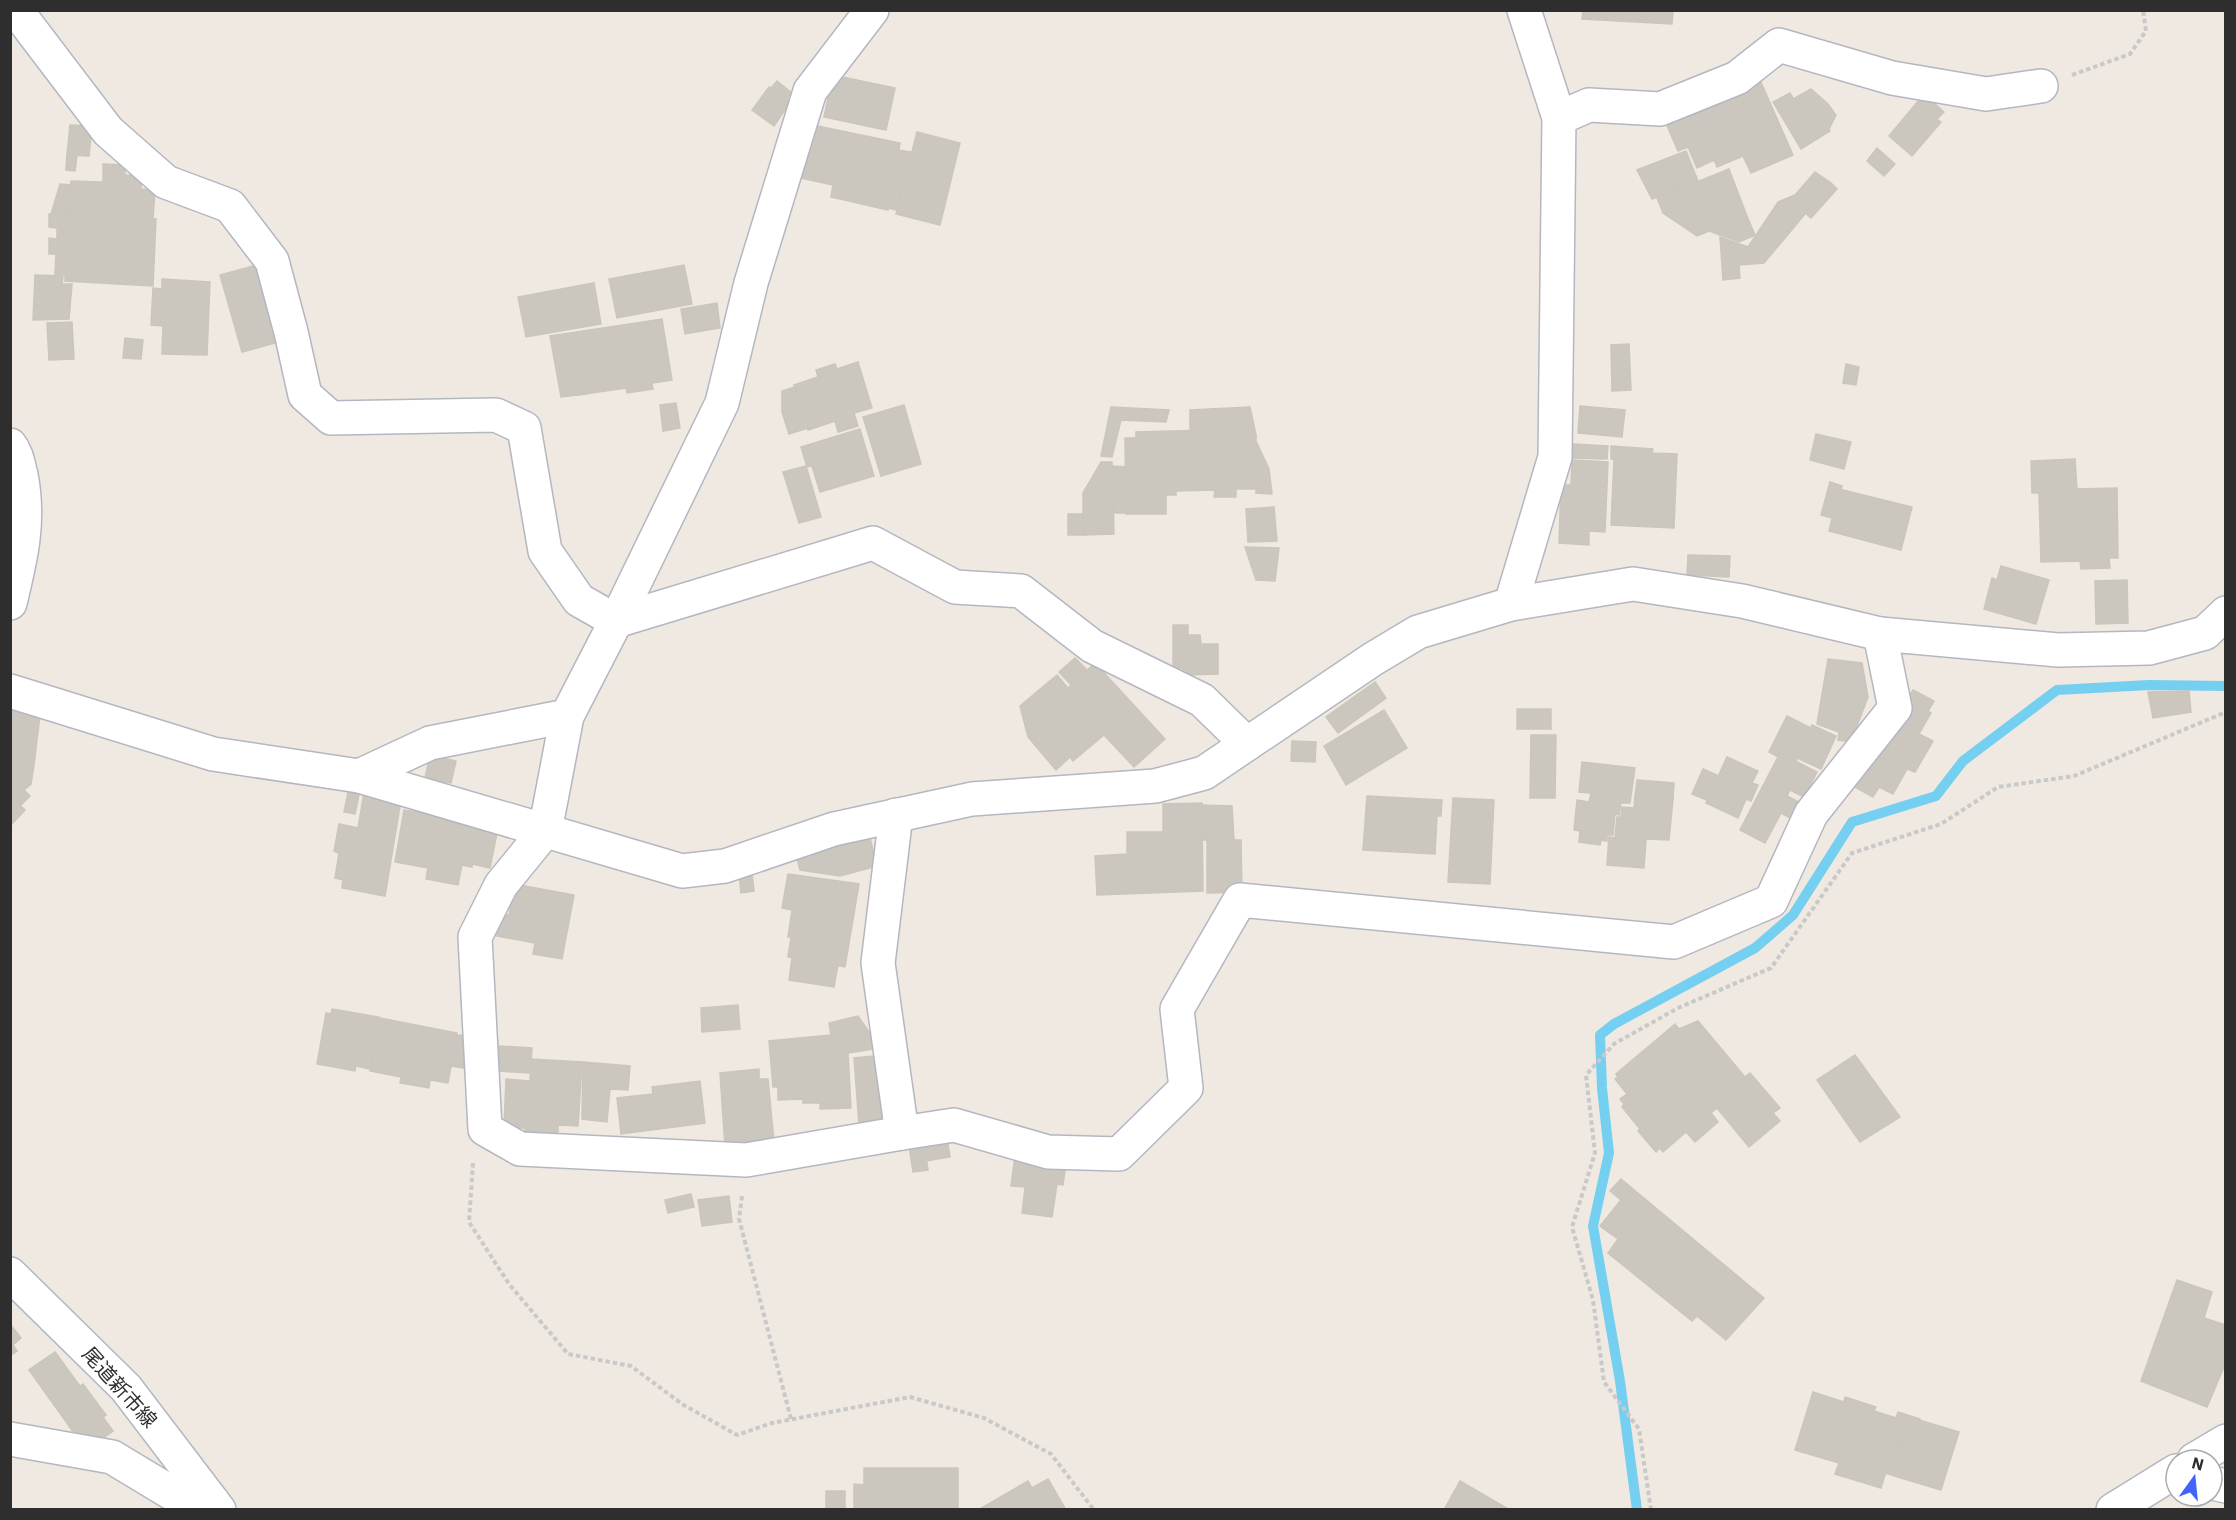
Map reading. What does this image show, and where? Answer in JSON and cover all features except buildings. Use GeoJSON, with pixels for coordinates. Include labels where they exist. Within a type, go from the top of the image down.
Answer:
{"type":"FeatureCollection","features":[{"type":"Feature","properties":{"kind":"street"},"geometry":{"type":"LineString","coordinates":[[16,10],[108,130],[166,182],[230,206],[272,261],[305,396],[331,418],[496,415],[524,428],[545,551],[579,600],[616,621],[873,543],[955,587],[1021,591],[1092,646],[1202,700],[1247,744]]}},
{"type":"Feature","properties":{"kind":"street"},"geometry":{"type":"LineString","coordinates":[[872,10],[810,91],[751,283],[722,403],[567,716],[545,831],[501,885],[475,937],[485,1129],[520,1149],[746,1160],[954,1125],[1048,1152],[1119,1154],[1186,1088],[1177,1010],[1239,900],[1674,942],[1771,901],[1811,814],[1895,708],[1880,634]]}},
{"type":"Feature","properties":{"kind":"street"},"geometry":{"type":"LineString","coordinates":[[1512,603],[1555,457],[1559,118],[1524,10]]}},
{"type":"Feature","properties":{"kind":"street"},"geometry":{"type":"LineString","coordinates":[[1559,118],[1589,105],[1660,109],[1737,78],[1779,45],[1892,78],[1986,94],[2042,86]]}},
{"type":"Feature","properties":{"kind":"street"},"geometry":{"type":"LineString","coordinates":[[10,445],[16,453],[24,493],[24,542],[10,603]]}},
{"type":"Feature","properties":{"kind":"street"},"geometry":{"type":"LineString","coordinates":[[10,691],[213,754],[359,776],[682,871],[725,866],[834,829],[972,799],[1155,786],[1204,773],[1373,659],[1418,632],[1512,603],[1633,584],[1742,601],[1880,634],[2058,650],[2149,648],[2205,633],[2226,613]]}},
{"type":"Feature","properties":{"kind":"street"},"geometry":{"type":"LineString","coordinates":[[359,776],[430,743],[567,716]]}},
{"type":"Feature","properties":{"kind":"street"},"geometry":{"type":"LineString","coordinates":[[896,815],[878,963],[902,1133]]}},
{"type":"Feature","properties":{"kind":"street","name":"尾道新市線"},"geometry":{"type":"LineString","coordinates":[[10,1274],[126,1388],[216,1505]]}},
{"type":"Feature","properties":{"kind":"street"},"geometry":{"type":"LineString","coordinates":[[10,1439],[112,1456],[185,1501],[216,1505]]}},
{"type":"Feature","properties":{"kind":"street"},"geometry":{"type":"LineString","coordinates":[[2113,1509],[2164,1478]]}},
{"type":"Feature","properties":{"kind":"path"},"geometry":{"type":"LineString","coordinates":[[2042,86],[2130,54],[2146,31],[2143,10]]}},
{"type":"Feature","properties":{"kind":"path"},"geometry":{"type":"LineString","coordinates":[[1651,1509],[1639,1429],[1604,1382],[1593,1300],[1572,1227],[1595,1153],[1586,1075],[1614,1044],[1678,1008],[1771,968],[1852,853],[1941,824],[1998,787],[2074,776],[2226,712]]}},
{"type":"Feature","properties":{"kind":"path"},"geometry":{"type":"LineString","coordinates":[[485,1129],[472,1165],[469,1222],[509,1284],[568,1354],[631,1366],[682,1404],[737,1435],[772,1422],[910,1397],[984,1418],[1051,1454],[1094,1509]]}},
{"type":"Feature","properties":{"kind":"path"},"geometry":{"type":"LineString","coordinates":[[746,1160],[739,1218],[791,1419]]}},
{"type":"Feature","properties":{"kind":"waterway"},"geometry":{"type":"LineString","coordinates":[[1637,1510],[1620,1381],[1593,1226],[1609,1153],[1602,1088],[1600,1035],[1614,1024],[1755,948],[1793,915],[1852,822],[1936,796],[1963,761],[2057,690],[2149,685],[2226,686]]}}]}
